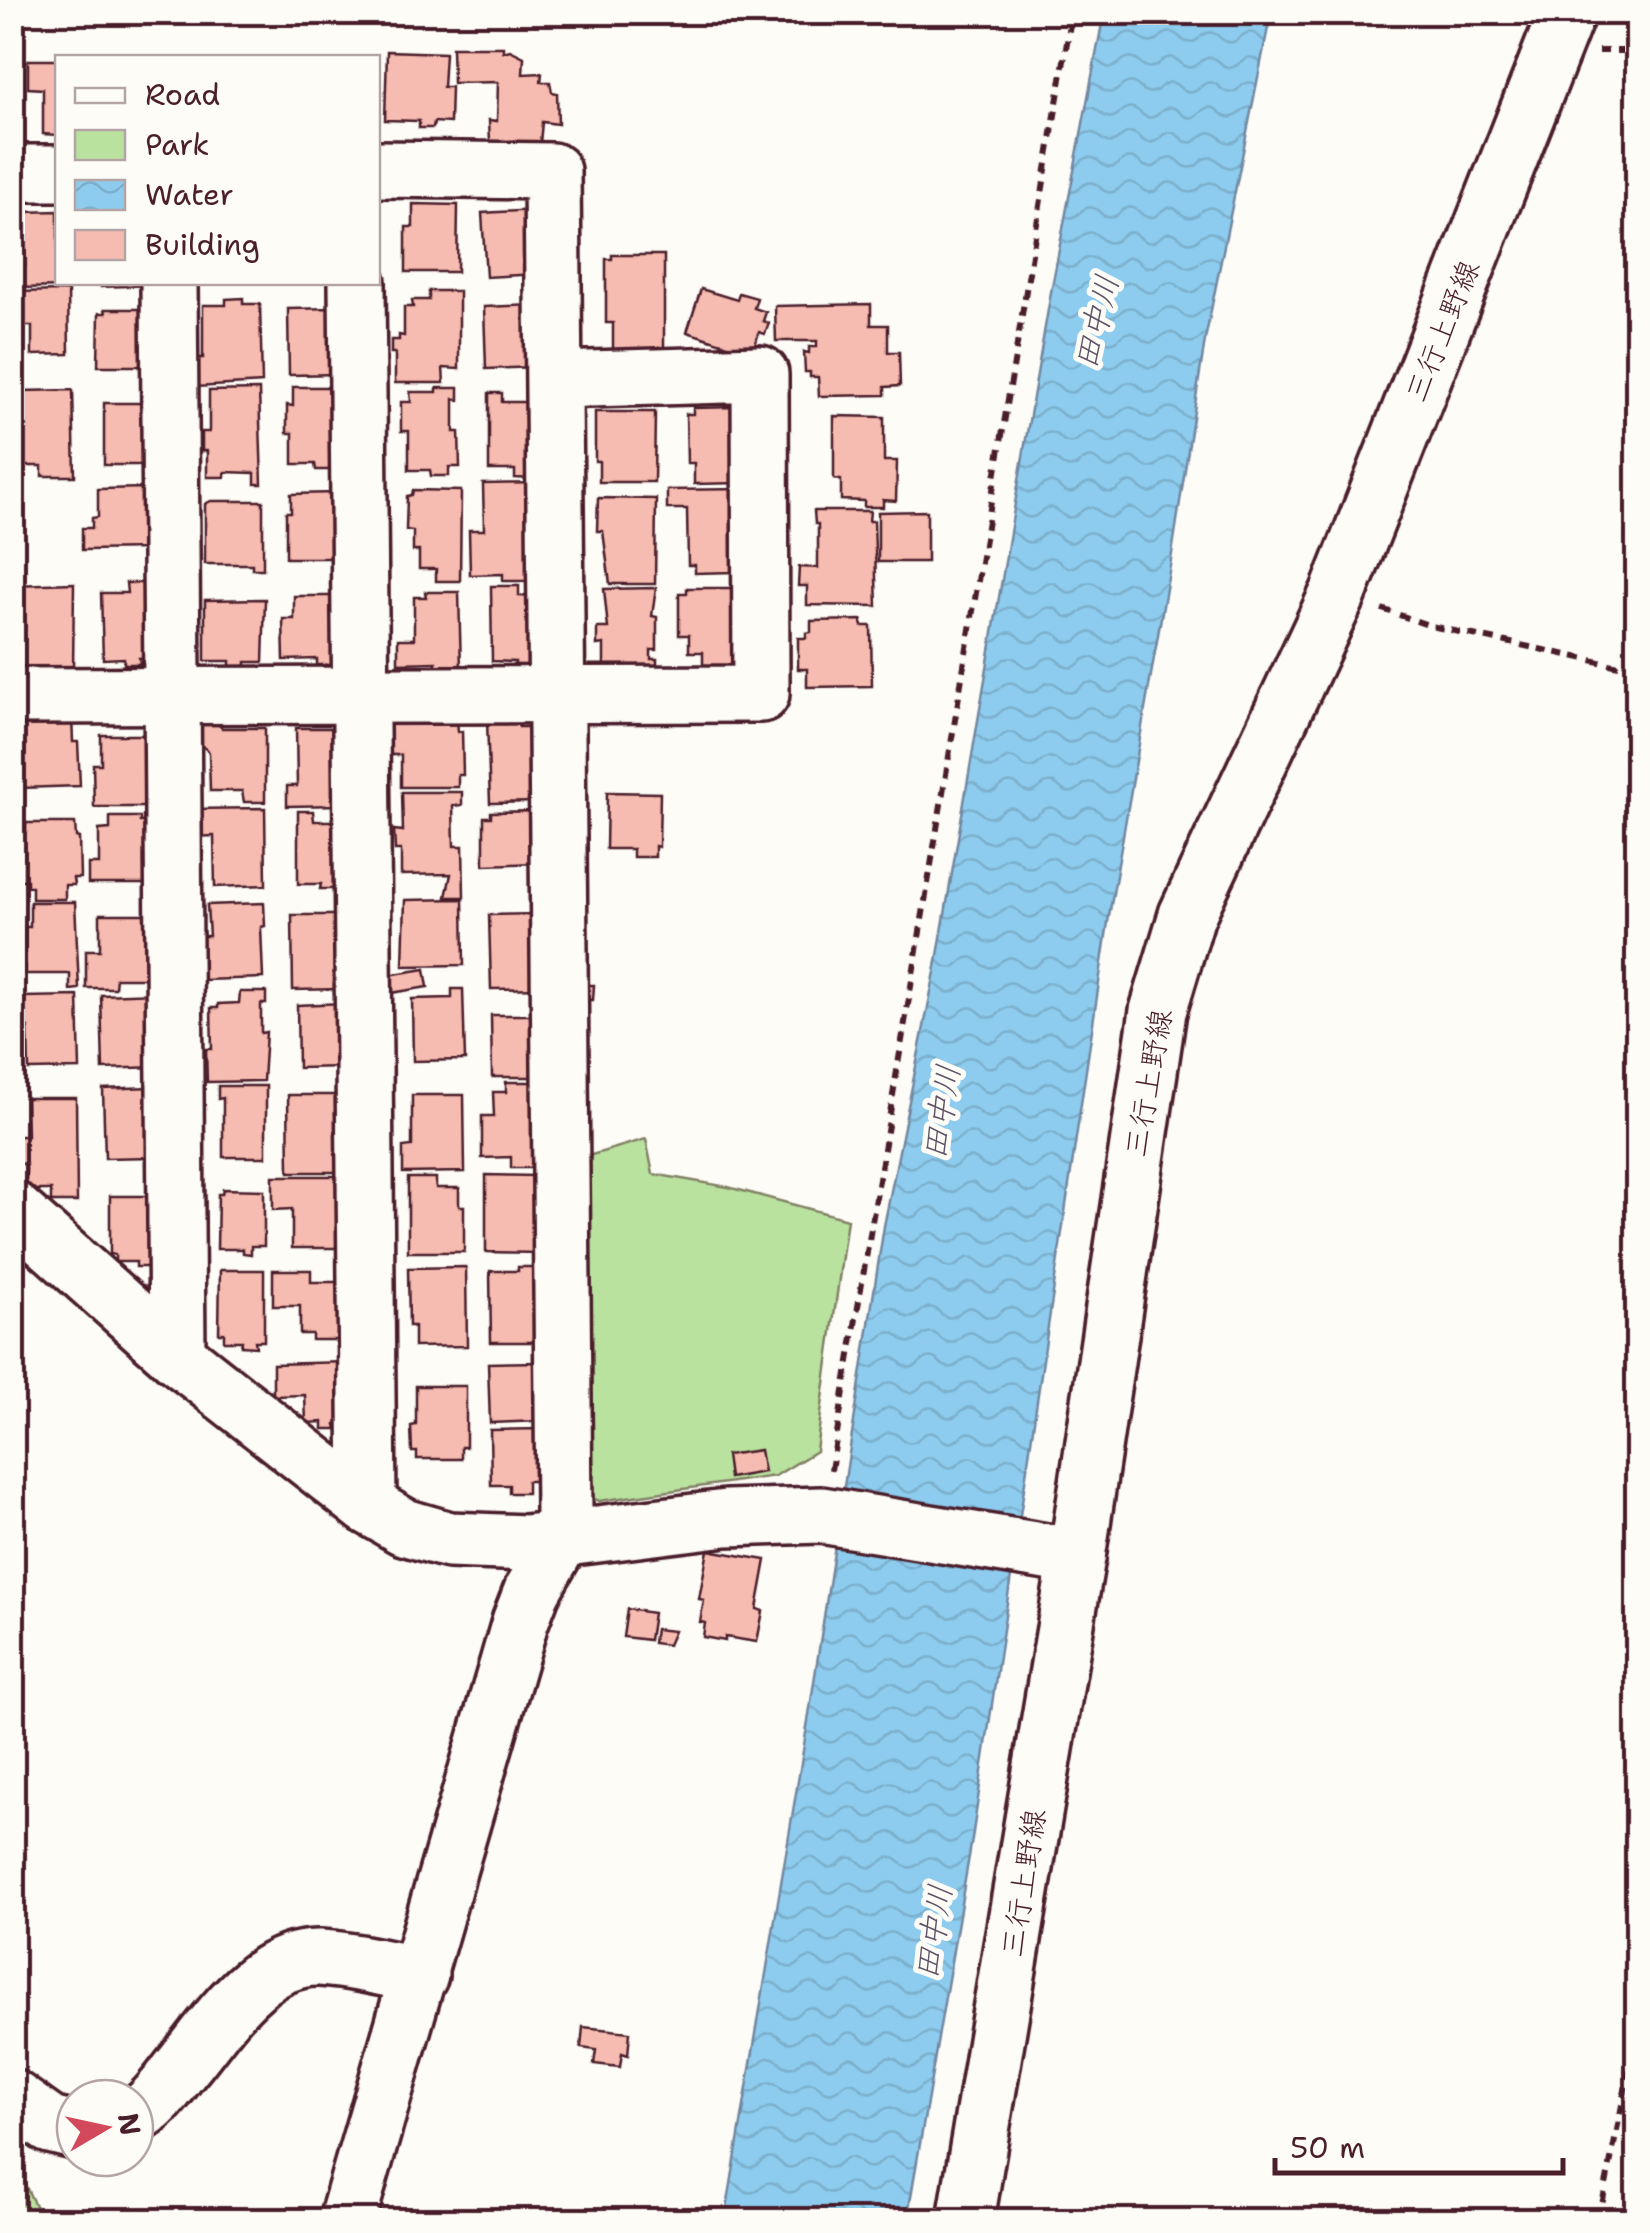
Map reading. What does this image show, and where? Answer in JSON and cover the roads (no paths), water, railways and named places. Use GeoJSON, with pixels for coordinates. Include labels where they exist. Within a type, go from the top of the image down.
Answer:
{"type":"FeatureCollection","features":[{"type":"Feature","properties":{"kind":"street","name":"三行上野線"},"geometry":{"type":"LineString","coordinates":[[966,2220],[1062,1554],[1158,1011],[1187,915],[1338,594],[1566,12]]}},
{"type":"Feature","properties":{"kind":"street"},"geometry":{"type":"LineString","coordinates":[[347,2220],[520,1622],[561,1540],[564,1514],[552,170],[380,169]]}},
{"type":"Feature","properties":{"kind":"street"},"geometry":{"type":"LineString","coordinates":[[12,173],[55,172]]}},
{"type":"Feature","properties":{"kind":"street"},"geometry":{"type":"LineString","coordinates":[[168,285],[177,1356]]}},
{"type":"Feature","properties":{"kind":"street"},"geometry":{"type":"LineString","coordinates":[[357,285],[368,1506]]}},
{"type":"Feature","properties":{"kind":"street"},"geometry":{"type":"LineString","coordinates":[[12,696],[761,694],[760,374],[555,380]]}},
{"type":"Feature","properties":{"kind":"street"},"geometry":{"type":"LineString","coordinates":[[12,1209],[177,1356],[368,1506],[404,1527],[449,1540],[526,1543],[726,1518],[826,1517],[1062,1554]]}},
{"type":"Feature","properties":{"kind":"street"},"geometry":{"type":"LineString","coordinates":[[155,2098],[245,1990],[281,1967],[316,1958],[420,1975]]}},
{"type":"Feature","properties":{"kind":"street"},"geometry":{"type":"LineString","coordinates":[[12,2098],[55,2126]]}},
{"type":"Feature","properties":{"kind":"water","name":"田中川"},"geometry":{"type":"Polygon","coordinates":[[[1104,13],[1271,13],[1205,340],[1108,922],[972,1839],[907,2220],[725,2220],[808,1721],[884,1226],[936,967],[1051,292],[1104,13]]]}}]}
